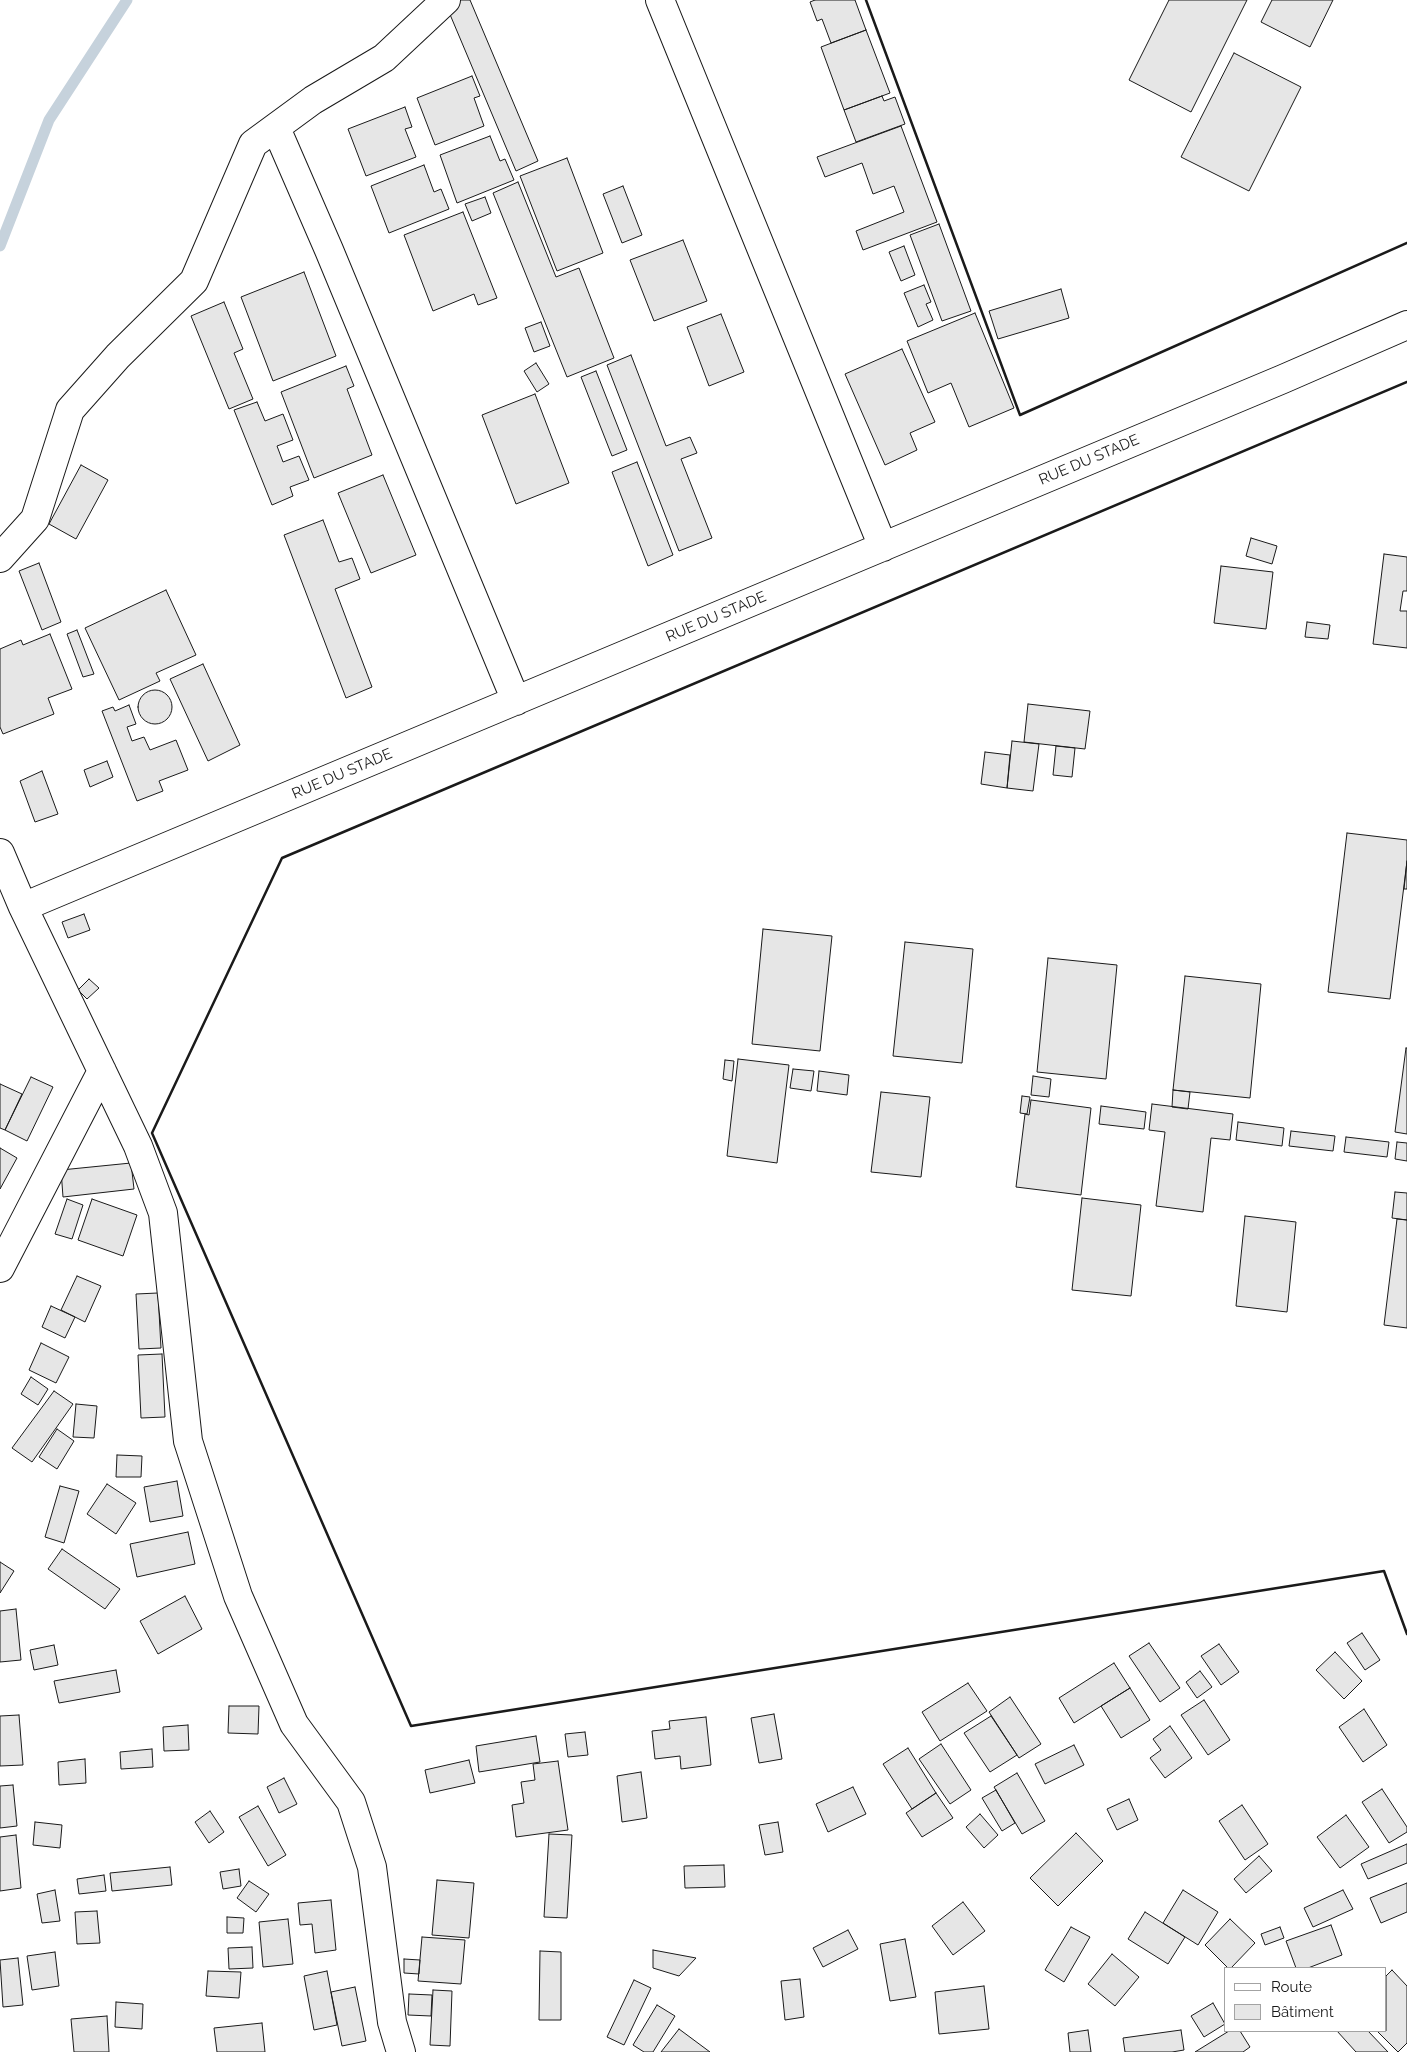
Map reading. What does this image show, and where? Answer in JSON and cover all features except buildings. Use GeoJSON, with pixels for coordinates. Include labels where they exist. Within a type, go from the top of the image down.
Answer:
{"type":"FeatureCollection","features":[{"type":"Feature","properties":{"kind":"street"},"geometry":{"type":"LineString","coordinates":[[0,558],[35,518],[70,410],[118,356],[194,281],[253,144],[313,100],[384,58],[446,0]]}},
{"type":"Feature","properties":{"kind":"street"},"geometry":{"type":"LineString","coordinates":[[660,0],[883,547]]}},
{"type":"Feature","properties":{"kind":"street"},"geometry":{"type":"LineString","coordinates":[[276,128],[333,259],[516,701]]}},
{"type":"Feature","properties":{"kind":"street","name":"RUE DU STADE"},"geometry":{"type":"LineString","coordinates":[[23,907],[1274,383],[1407,325]]}},
{"type":"Feature","properties":{"kind":"street"},"geometry":{"type":"LineString","coordinates":[[0,853],[23,907],[138,1146],[163,1212],[188,1440],[238,1596],[294,1724],[351,1802],[372,1867],[392,2022],[401,2052]]}},
{"type":"Feature","properties":{"kind":"street"},"geometry":{"type":"LineString","coordinates":[[0,1268],[102,1071]]}},
{"type":"Feature","properties":{"kind":"waterway"},"geometry":{"type":"LineString","coordinates":[[0,246],[49,120],[127,0]]}},
{"type":"Feature","properties":{"kind":"wall"},"geometry":{"type":"LineString","coordinates":[[866,0],[1020,415],[1407,243]]}},
{"type":"Feature","properties":{"kind":"wall"},"geometry":{"type":"LineString","coordinates":[[1407,382],[282,858],[152,1133],[411,1726],[1384,1571],[1407,1634]]}}]}
